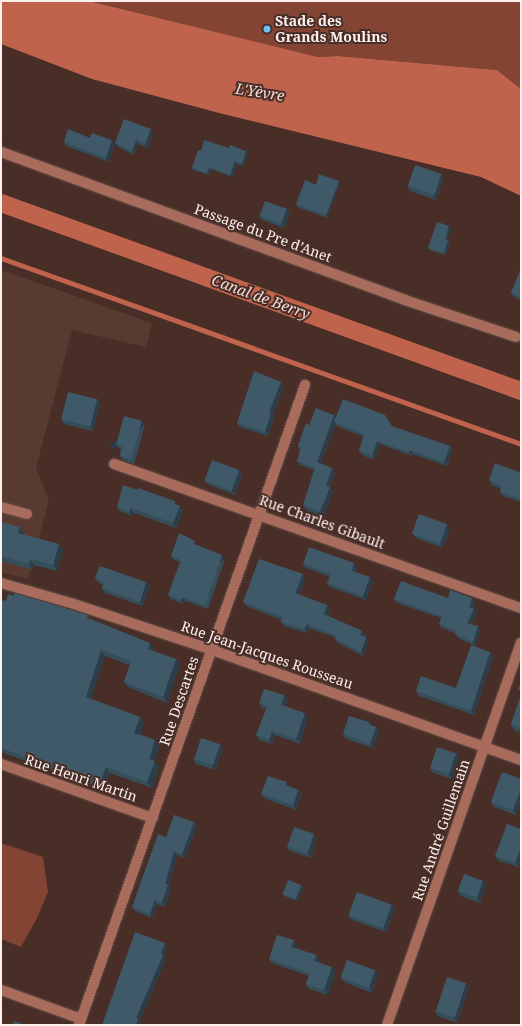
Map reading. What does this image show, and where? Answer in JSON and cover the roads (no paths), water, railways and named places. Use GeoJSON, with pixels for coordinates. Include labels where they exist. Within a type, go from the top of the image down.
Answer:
{"type":"FeatureCollection","features":[{"type":"Feature","properties":{"kind":"street","name":"Passage du Pre d’Anet"},"geometry":{"type":"LineString","coordinates":[[1,152],[405,300],[516,337]]}},
{"type":"Feature","properties":{"kind":"street","name":"Rue Descartes"},"geometry":{"type":"LineString","coordinates":[[80,1022],[305,385]]}},
{"type":"Feature","properties":{"kind":"street","name":"Rue Charles Gibault"},"geometry":{"type":"LineString","coordinates":[[114,464],[521,608]]}},
{"type":"Feature","properties":{"kind":"street"},"geometry":{"type":"LineString","coordinates":[[1,507],[27,514]]}},
{"type":"Feature","properties":{"kind":"street","name":"Rue Jean-Jacques Rousseau"},"geometry":{"type":"LineString","coordinates":[[1,583],[74,604],[212,650],[521,760]]}},
{"type":"Feature","properties":{"kind":"street","name":"Rue André Guillemain"},"geometry":{"type":"LineString","coordinates":[[387,1025],[521,644]]}},
{"type":"Feature","properties":{"kind":"street","name":"Rue Henri Martin"},"geometry":{"type":"LineString","coordinates":[[1,764],[153,818]]}},
{"type":"Feature","properties":{"kind":"street"},"geometry":{"type":"LineString","coordinates":[[1,990],[80,1022]]}},
{"type":"Feature","properties":{"kind":"water","name":"L'Yèvre"},"geometry":{"type":"Polygon","coordinates":[[[1,1],[89,1],[318,57],[338,56],[497,70],[521,89],[521,196],[481,177],[223,114],[92,79],[1,44],[1,1]]]}},
{"type":"Feature","properties":{"kind":"waterway","name":"Canal de Berry"},"geometry":{"type":"LineString","coordinates":[[1,203],[521,391]]}},
{"type":"Feature","properties":{"kind":"waterway"},"geometry":{"type":"LineString","coordinates":[[1,258],[521,444]]}},
{"type":"Feature","properties":{"kind":"place","name":"Stade des Grands Moulins"},"geometry":{"type":"Point","coordinates":[267,29]}}]}
